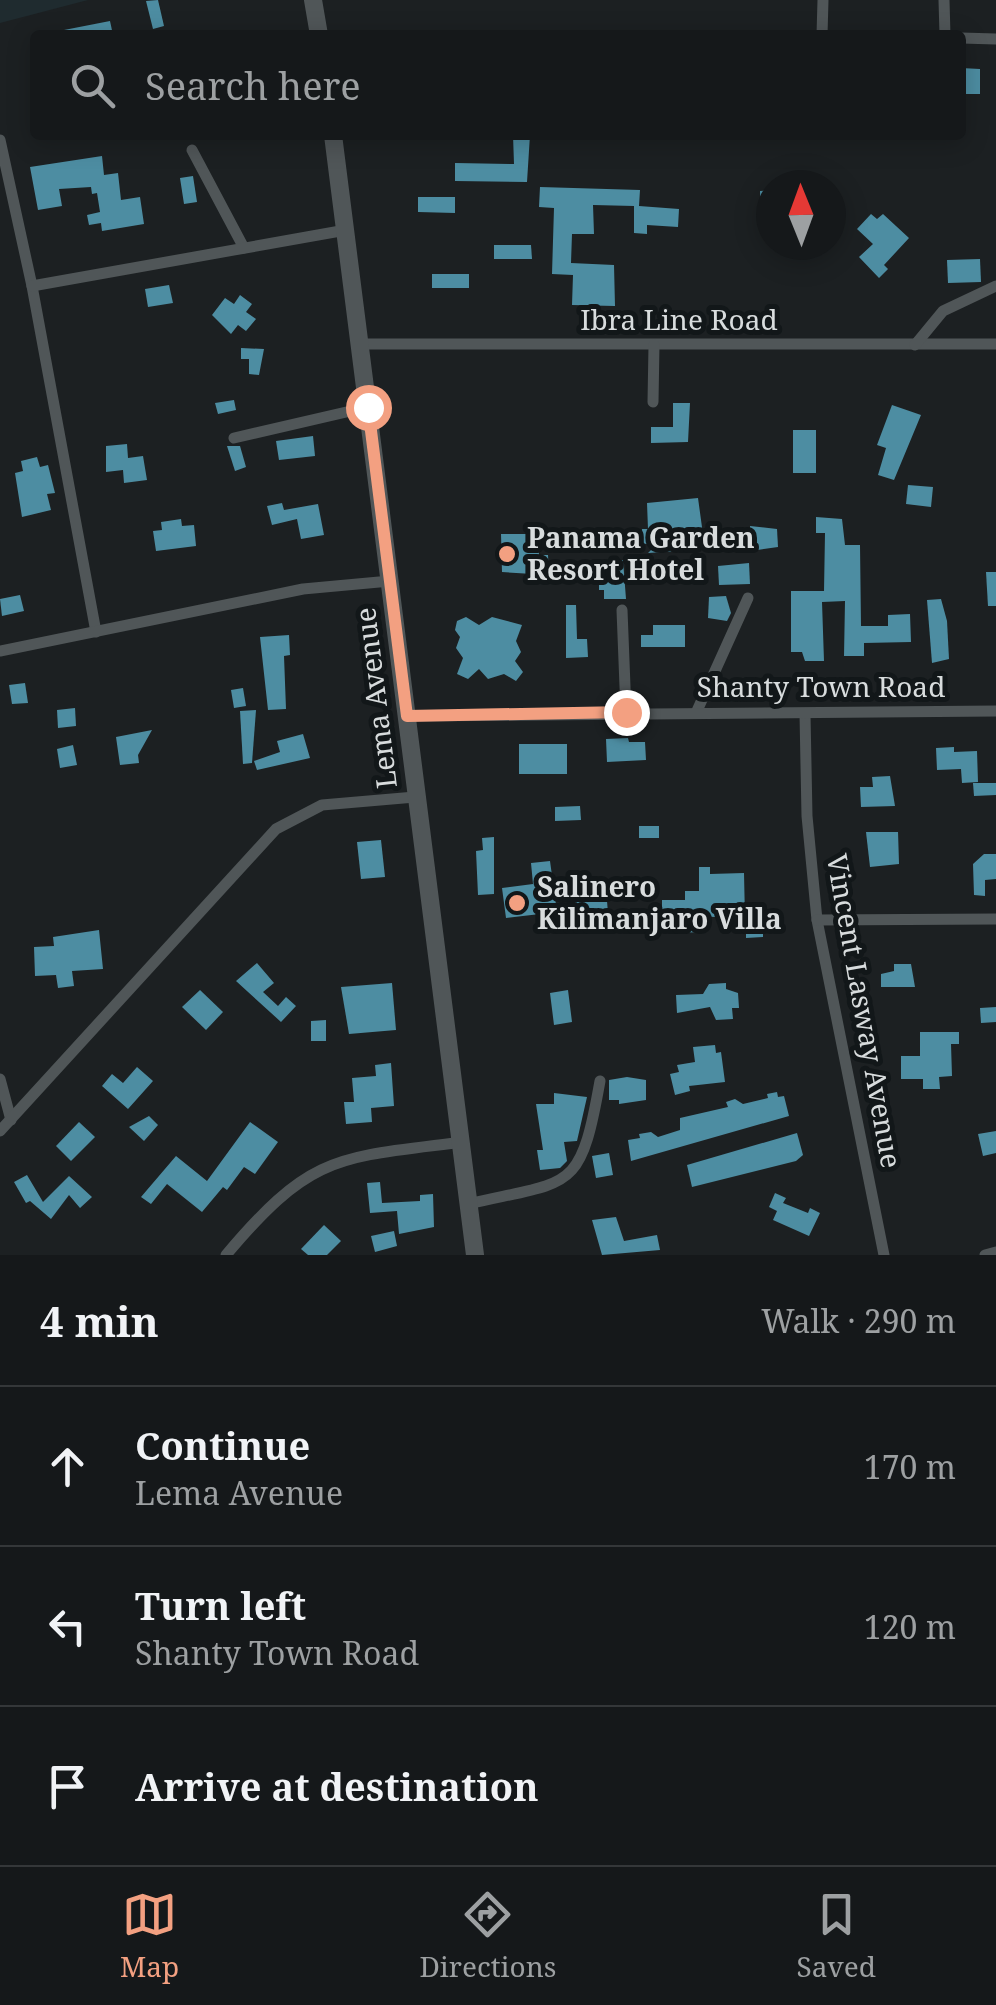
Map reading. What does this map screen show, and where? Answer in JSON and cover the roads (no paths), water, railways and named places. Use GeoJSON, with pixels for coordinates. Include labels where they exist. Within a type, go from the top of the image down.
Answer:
{"type":"FeatureCollection","features":[{"type":"Feature","properties":{"kind":"main road"},"geometry":{"type":"LineString","coordinates":[[314,0],[318,30]]}},
{"type":"Feature","properties":{"kind":"main road","name":"Lema Avenue"},"geometry":{"type":"LineString","coordinates":[[334,140],[475,1255]]}},
{"type":"Feature","properties":{"kind":"street"},"geometry":{"type":"LineString","coordinates":[[822,0],[822,30]]}},
{"type":"Feature","properties":{"kind":"street"},"geometry":{"type":"LineString","coordinates":[[944,0],[945,30]]}},
{"type":"Feature","properties":{"kind":"street"},"geometry":{"type":"LineString","coordinates":[[966,38],[996,38]]}},
{"type":"Feature","properties":{"kind":"street"},"geometry":{"type":"LineString","coordinates":[[0,140],[32,286],[96,632]]}},
{"type":"Feature","properties":{"kind":"street"},"geometry":{"type":"LineString","coordinates":[[192,150],[244,248]]}},
{"type":"Feature","properties":{"kind":"street"},"geometry":{"type":"LineString","coordinates":[[32,286],[346,230]]}},
{"type":"Feature","properties":{"kind":"street"},"geometry":{"type":"LineString","coordinates":[[914,344],[943,311],[996,286]]}},
{"type":"Feature","properties":{"kind":"street","name":"Ibra Line Road"},"geometry":{"type":"LineString","coordinates":[[362,344],[996,344]]}},
{"type":"Feature","properties":{"kind":"street"},"geometry":{"type":"LineString","coordinates":[[653,402],[654,345]]}},
{"type":"Feature","properties":{"kind":"street"},"geometry":{"type":"LineString","coordinates":[[234,438],[368,407]]}},
{"type":"Feature","properties":{"kind":"street"},"geometry":{"type":"LineString","coordinates":[[0,652],[303,589],[390,581]]}},
{"type":"Feature","properties":{"kind":"street"},"geometry":{"type":"LineString","coordinates":[[696,712],[748,598]]}},
{"type":"Feature","properties":{"kind":"street"},"geometry":{"type":"LineString","coordinates":[[622,610],[626,712]]}},
{"type":"Feature","properties":{"kind":"street","name":"Shanty Town Road"},"geometry":{"type":"LineString","coordinates":[[407,716],[996,711]]}},
{"type":"Feature","properties":{"kind":"street","name":"Vincent Lasway Avenue"},"geometry":{"type":"LineString","coordinates":[[805,714],[807,816],[817,920],[884,1255]]}},
{"type":"Feature","properties":{"kind":"street"},"geometry":{"type":"LineString","coordinates":[[0,1132],[276,829],[322,805],[415,797]]}},
{"type":"Feature","properties":{"kind":"street"},"geometry":{"type":"LineString","coordinates":[[817,920],[996,919]]}},
{"type":"Feature","properties":{"kind":"street"},"geometry":{"type":"LineString","coordinates":[[0,1079],[11,1120]]}},
{"type":"Feature","properties":{"kind":"street"},"geometry":{"type":"LineString","coordinates":[[468,1204],[559,1183],[572,1175],[588,1142],[600,1081]]}},
{"type":"Feature","properties":{"kind":"street"},"geometry":{"type":"LineString","coordinates":[[226,1255],[262,1213],[323,1165],[367,1154],[463,1142]]}},
{"type":"Feature","properties":{"kind":"street"},"geometry":{"type":"LineString","coordinates":[[985,1255],[996,1252]]}},
{"type":"Feature","properties":{"kind":"place","name":"Panama Garden Resort Hotel"},"geometry":{"type":"Point","coordinates":[507,554]}},
{"type":"Feature","properties":{"kind":"place","name":"Salinero Kilimanjaro Villa"},"geometry":{"type":"Point","coordinates":[517,903]}}]}
